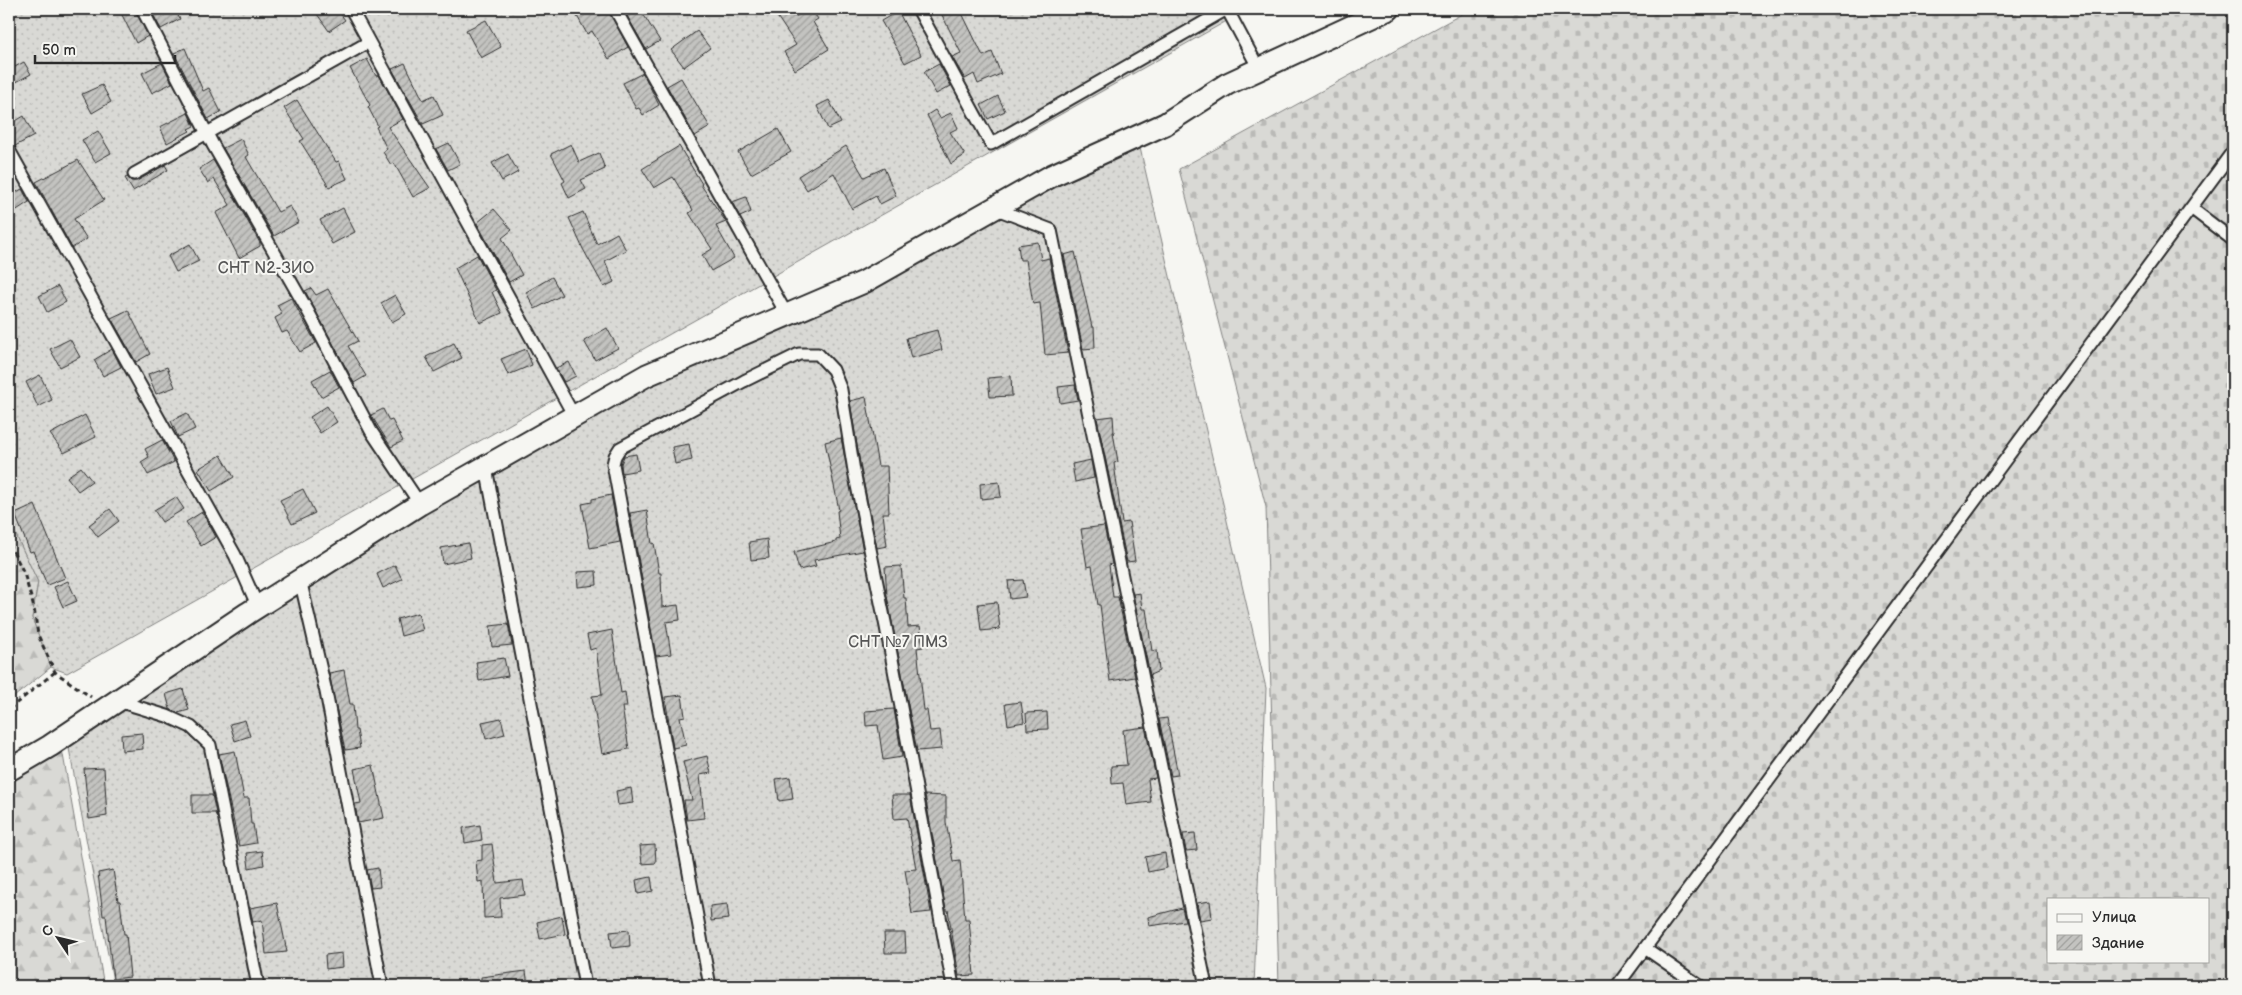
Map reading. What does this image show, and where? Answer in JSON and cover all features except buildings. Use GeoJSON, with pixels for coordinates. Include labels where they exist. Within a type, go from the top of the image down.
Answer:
{"type":"FeatureCollection","features":[{"type":"Feature","properties":{"kind":"street"},"geometry":{"type":"LineString","coordinates":[[9,770],[50,746],[98,712],[300,579],[420,504],[647,375],[864,282],[1053,175],[1165,124],[1227,84],[1389,9]]}},
{"type":"Feature","properties":{"kind":"lane"},"geometry":{"type":"LineString","coordinates":[[142,9],[207,133],[309,313],[371,431],[420,504]]}},
{"type":"Feature","properties":{"kind":"lane"},"geometry":{"type":"LineString","coordinates":[[351,9],[574,416]]}},
{"type":"Feature","properties":{"kind":"lane"},"geometry":{"type":"LineString","coordinates":[[615,9],[787,314]]}},
{"type":"Feature","properties":{"kind":"lane"},"geometry":{"type":"LineString","coordinates":[[918,9],[991,144],[1227,9],[1259,69]]}},
{"type":"Feature","properties":{"kind":"lane"},"geometry":{"type":"LineString","coordinates":[[134,174],[369,42]]}},
{"type":"Feature","properties":{"kind":"lane"},"geometry":{"type":"LineString","coordinates":[[9,150],[235,555],[258,607]]}},
{"type":"Feature","properties":{"kind":"lane"},"geometry":{"type":"LineString","coordinates":[[1617,986],[2233,152]]}},
{"type":"Feature","properties":{"kind":"lane"},"geometry":{"type":"LineString","coordinates":[[994,208],[1051,230],[1206,986]]}},
{"type":"Feature","properties":{"kind":"lane"},"geometry":{"type":"LineString","coordinates":[[2191,208],[2233,240]]}},
{"type":"Feature","properties":{"kind":"lane"},"geometry":{"type":"LineString","coordinates":[[710,986],[615,473],[615,456],[620,448],[744,381],[800,354],[818,354],[833,370],[841,390],[854,471],[953,986]]}},
{"type":"Feature","properties":{"kind":"lane"},"geometry":{"type":"LineString","coordinates":[[488,473],[585,986]]}},
{"type":"Feature","properties":{"kind":"lane"},"geometry":{"type":"LineString","coordinates":[[300,579],[326,692],[382,986]]}},
{"type":"Feature","properties":{"kind":"lane"},"geometry":{"type":"LineString","coordinates":[[116,701],[167,716],[191,727],[210,745],[220,787],[258,986]]}},
{"type":"Feature","properties":{"kind":"lane"},"geometry":{"type":"LineString","coordinates":[[1645,948],[1700,986]]}},
{"type":"Feature","properties":{"kind":"path"},"geometry":{"type":"LineString","coordinates":[[9,543],[24,573],[34,608],[38,635],[55,672],[90,695],[98,712]]}},
{"type":"Feature","properties":{"kind":"path"},"geometry":{"type":"LineString","coordinates":[[9,709],[55,672]]}},
{"type":"Feature","properties":{"kind":"green space","name":"СНТ N2-ЗИО"},"geometry":{"type":"Polygon","coordinates":[[[9,9],[1248,9],[67,673],[51,667],[32,618],[38,582],[9,520],[9,9]]]}},
{"type":"Feature","properties":{"kind":"green space"},"geometry":{"type":"Polygon","coordinates":[[[1471,9],[2233,9],[2233,986],[1279,986],[1266,507],[1179,169],[1471,9]]]}},
{"type":"Feature","properties":{"kind":"green space","name":"СНТ №7 ПМЗ"},"geometry":{"type":"Polygon","coordinates":[[[1137,135],[1266,688],[1254,986],[114,986],[68,743],[574,416],[1137,135]]]}},
{"type":"Feature","properties":{"kind":"green space"},"geometry":{"type":"Polygon","coordinates":[[[9,520],[38,582],[32,618],[51,667],[9,701],[9,520]]]}},
{"type":"Feature","properties":{"kind":"green space"},"geometry":{"type":"Polygon","coordinates":[[[62,749],[104,986],[9,986],[9,783],[62,749]]]}}]}
